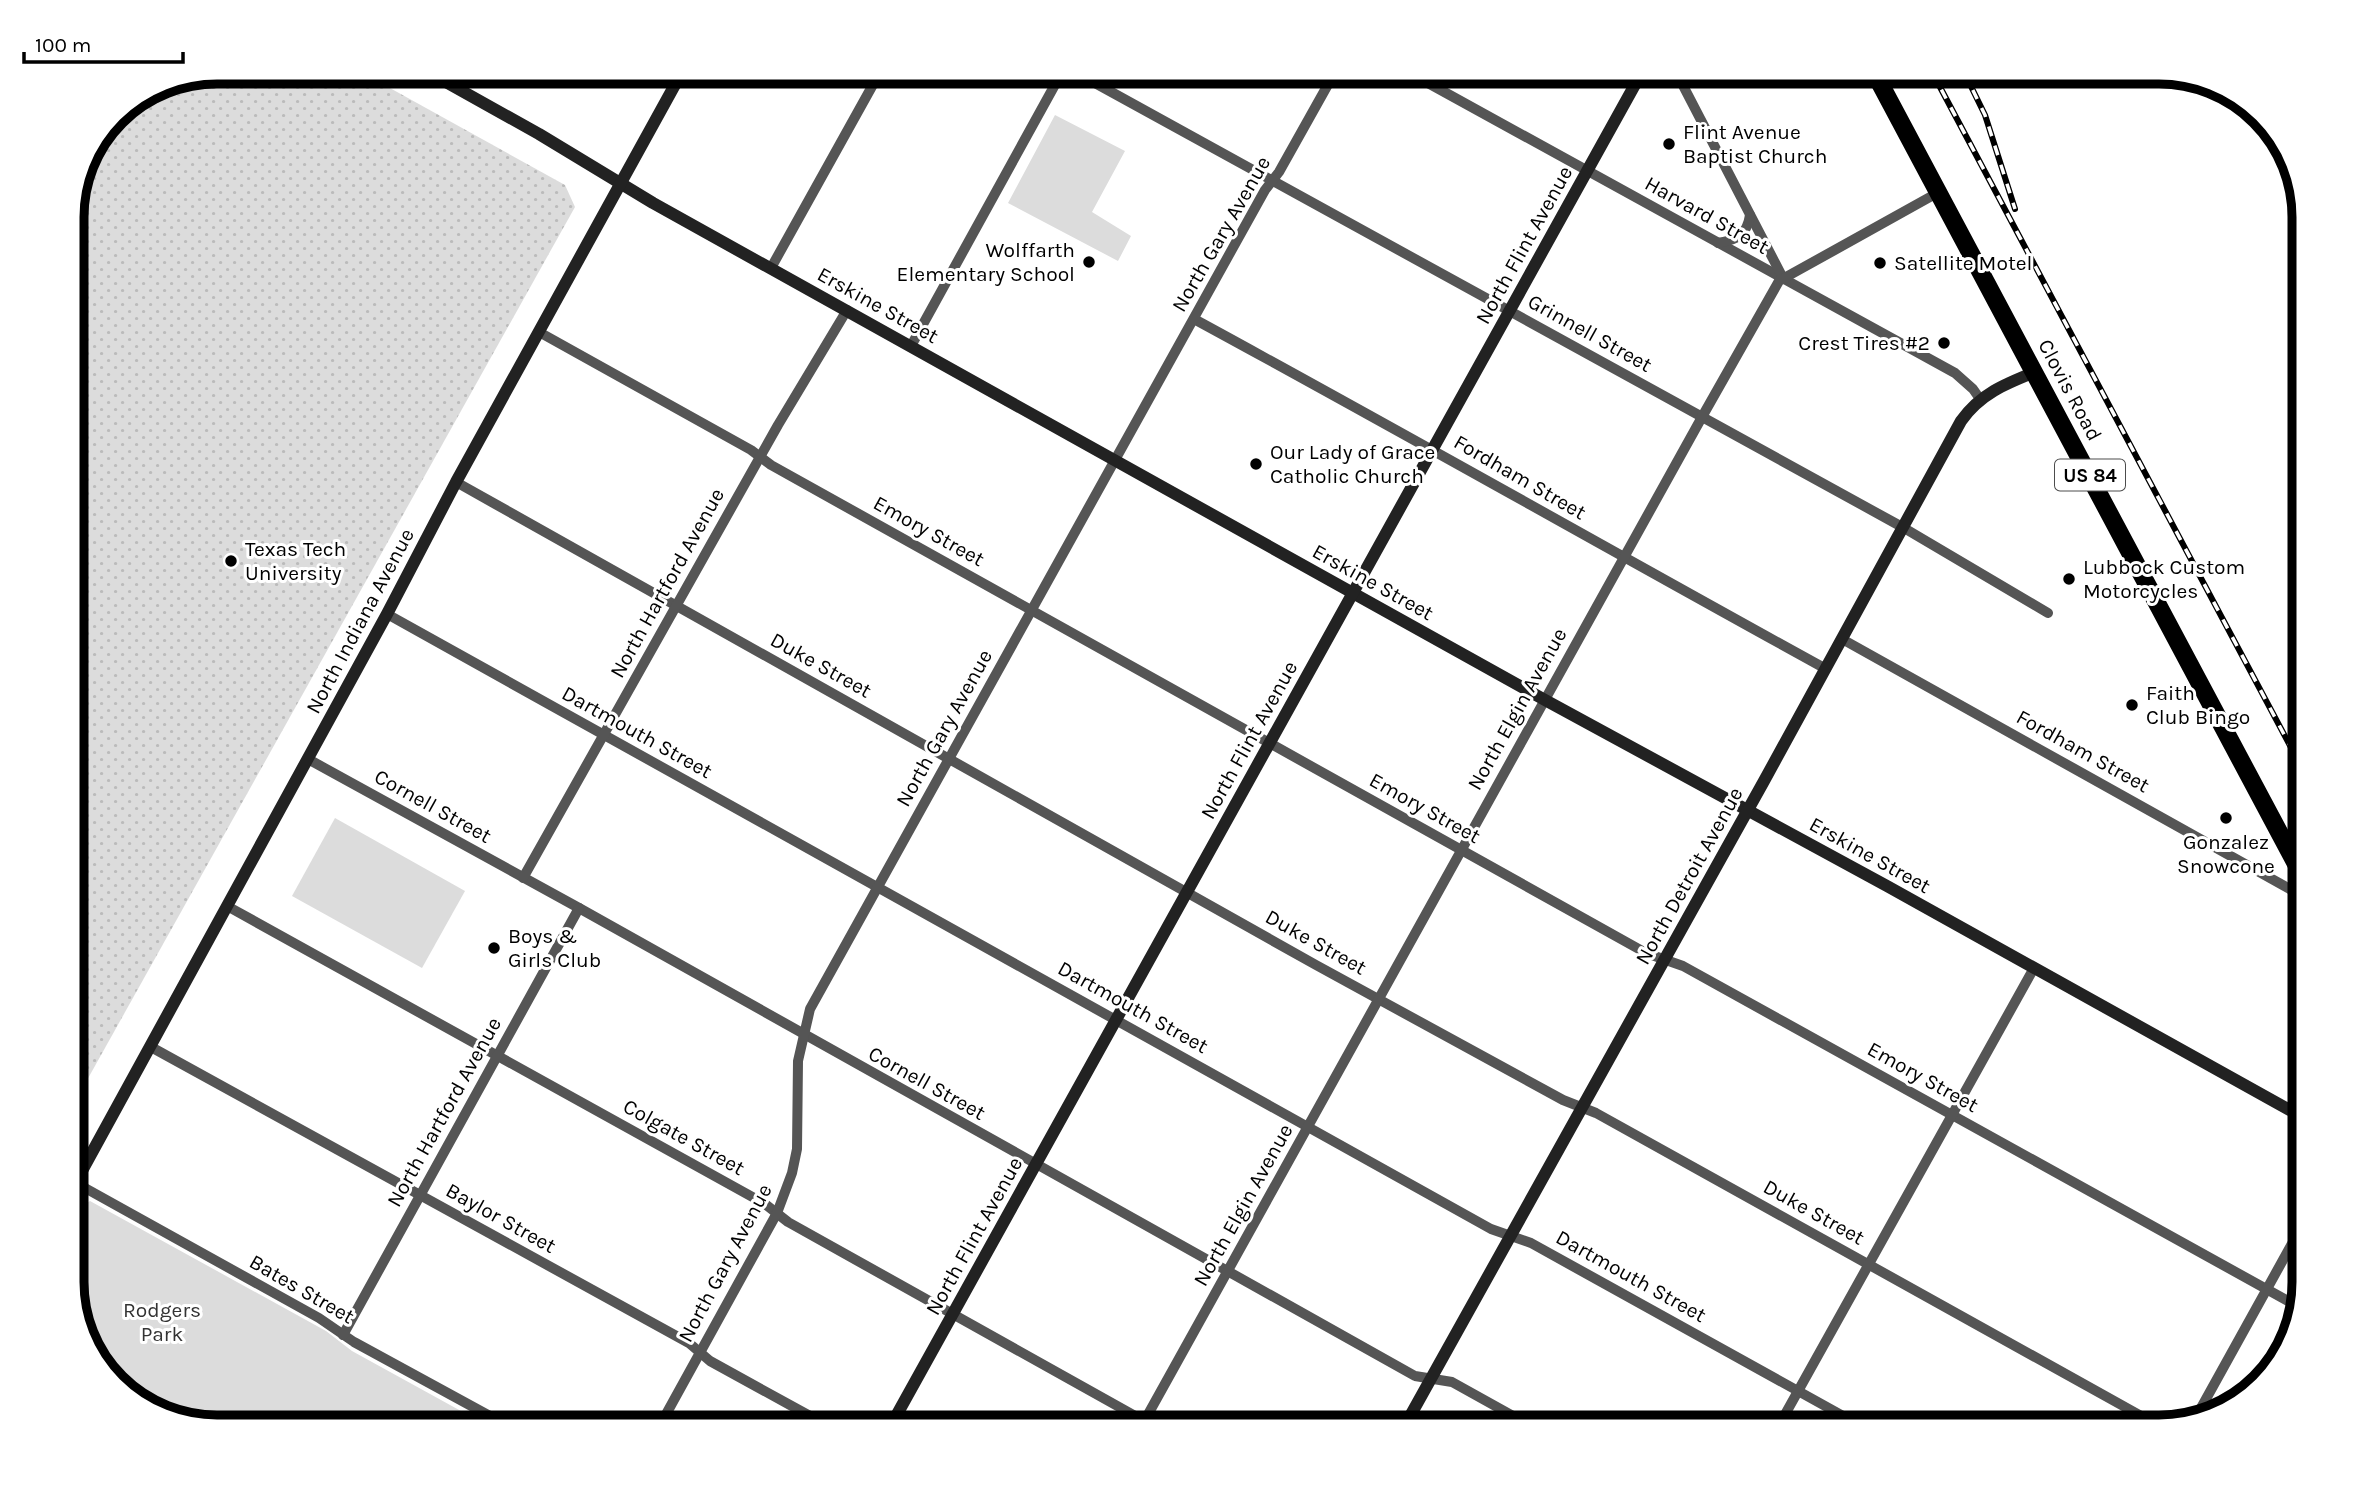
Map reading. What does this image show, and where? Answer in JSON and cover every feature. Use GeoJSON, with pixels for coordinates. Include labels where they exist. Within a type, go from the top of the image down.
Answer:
{"type":"FeatureCollection","features":[{"type":"Feature","properties":{"kind":"highway","name":"Clovis Road"},"geometry":{"type":"LineString","coordinates":[[1880,84],[2292,856]]}},
{"type":"Feature","properties":{"kind":"street","name":"Erskine Street"},"geometry":{"type":"LineString","coordinates":[[449,84],[771,268],[1352,593],[2292,1111]]}},
{"type":"Feature","properties":{"kind":"street","name":"North Indiana Avenue"},"geometry":{"type":"LineString","coordinates":[[84,1168],[675,84]]}},
{"type":"Feature","properties":{"kind":"street"},"geometry":{"type":"LineString","coordinates":[[771,268],[873,84]]}},
{"type":"Feature","properties":{"kind":"street"},"geometry":{"type":"LineString","coordinates":[[911,346],[1055,84]]}},
{"type":"Feature","properties":{"kind":"street","name":"Grinnell Street"},"geometry":{"type":"LineString","coordinates":[[1097,84],[1904,528],[2048,613]]}},
{"type":"Feature","properties":{"kind":"street","name":"North Gary Avenue"},"geometry":{"type":"LineString","coordinates":[[666,1415],[777,1213],[792,1173],[797,1149],[798,1061],[802,1034],[810,1009],[1115,460],[1328,84]]}},
{"type":"Feature","properties":{"kind":"street","name":"Harvard Street"},"geometry":{"type":"LineString","coordinates":[[1430,84],[1955,373],[1980,399]]}},
{"type":"Feature","properties":{"kind":"street","name":"North Flint Avenue"},"geometry":{"type":"LineString","coordinates":[[897,1415],[1635,84]]}},
{"type":"Feature","properties":{"kind":"street"},"geometry":{"type":"LineString","coordinates":[[1682,84],[1783,279]]}},
{"type":"Feature","properties":{"kind":"street","name":"North Elgin Avenue"},"geometry":{"type":"LineString","coordinates":[[1148,1415],[1779,281],[1939,192]]}},
{"type":"Feature","properties":{"kind":"street"},"geometry":{"type":"LineString","coordinates":[[1718,243],[1739,238],[1747,228],[1750,215]]}},
{"type":"Feature","properties":{"kind":"street","name":"North Hartford Avenue"},"geometry":{"type":"LineString","coordinates":[[523,878],[760,457],[847,310]]}},
{"type":"Feature","properties":{"kind":"street","name":"Fordham Street"},"geometry":{"type":"LineString","coordinates":[[1194,319],[1826,669]]}},
{"type":"Feature","properties":{"kind":"street","name":"Emory Street"},"geometry":{"type":"LineString","coordinates":[[539,332],[1646,953],[1683,966],[2290,1302]]}},
{"type":"Feature","properties":{"kind":"street","name":"North Detroit Avenue"},"geometry":{"type":"LineString","coordinates":[[1411,1415],[1961,421],[1980,399],[1993,390],[2035,372]]}},
{"type":"Feature","properties":{"kind":"street","name":"Duke Street"},"geometry":{"type":"LineString","coordinates":[[456,482],[1379,999],[1563,1100],[1596,1113],[2139,1415]]}},
{"type":"Feature","properties":{"kind":"street","name":"Dartmouth Street"},"geometry":{"type":"LineString","coordinates":[[387,614],[1491,1229],[1531,1243],[1841,1415]]}},
{"type":"Feature","properties":{"kind":"street","name":"Fordham Street"},"geometry":{"type":"LineString","coordinates":[[1842,639],[2292,890]]}},
{"type":"Feature","properties":{"kind":"street","name":"Cornell Street"},"geometry":{"type":"LineString","coordinates":[[308,759],[1415,1376],[1452,1382],[1511,1415]]}},
{"type":"Feature","properties":{"kind":"street","name":"Colgate Street"},"geometry":{"type":"LineString","coordinates":[[227,906],[765,1204],[788,1222],[1127,1415]]}},
{"type":"Feature","properties":{"kind":"street","name":"North Hartford Avenue"},"geometry":{"type":"LineString","coordinates":[[343,1335],[579,908]]}},
{"type":"Feature","properties":{"kind":"street"},"geometry":{"type":"LineString","coordinates":[[1785,1415],[2034,968]]}},
{"type":"Feature","properties":{"kind":"street","name":"Baylor Street"},"geometry":{"type":"LineString","coordinates":[[151,1047],[689,1343],[710,1361],[808,1415]]}},
{"type":"Feature","properties":{"kind":"street","name":"Bates Street"},"geometry":{"type":"LineString","coordinates":[[84,1191],[319,1318],[343,1335],[488,1415]]}},
{"type":"Feature","properties":{"kind":"street"},"geometry":{"type":"LineString","coordinates":[[2201,1408],[2292,1244]]}},
{"type":"Feature","properties":{"kind":"green space","name":"Texas Tech University"},"geometry":{"type":"Polygon","coordinates":[[[383,84],[565,185],[575,207],[84,1086],[84,208],[91,174],[106,143],[123,123],[143,106],[166,94],[200,85],[383,84]]]}},
{"type":"Feature","properties":{"kind":"green space"},"geometry":{"type":"Polygon","coordinates":[[[1055,115],[1125,151],[1092,212],[1131,236],[1118,261],[1008,203],[1055,115]]]}},
{"type":"Feature","properties":{"kind":"green space"},"geometry":{"type":"Polygon","coordinates":[[[335,818],[465,891],[422,968],[292,896],[335,818]]]}},
{"type":"Feature","properties":{"kind":"green space","name":"Rodgers Park"},"geometry":{"type":"Polygon","coordinates":[[[90,1201],[326,1331],[352,1351],[468,1415],[217,1415],[183,1410],[151,1397],[123,1376],[94,1333],[84,1291],[84,1205],[90,1201]]]}},
{"type":"Feature","properties":{"kind":"railway"},"geometry":{"type":"LineString","coordinates":[[1938,84],[2292,749]]}},
{"type":"Feature","properties":{"kind":"railway"},"geometry":{"type":"LineString","coordinates":[[1970,84],[1985,115],[2015,209]]}},
{"type":"Feature","properties":{"kind":"place","name":"Flint Avenue Baptist Church"},"geometry":{"type":"Point","coordinates":[1669,144]}},
{"type":"Feature","properties":{"kind":"place","name":"Wolffarth Elementary School"},"geometry":{"type":"Point","coordinates":[1089,262]}},
{"type":"Feature","properties":{"kind":"place","name":"Satellite Motel"},"geometry":{"type":"Point","coordinates":[1880,263]}},
{"type":"Feature","properties":{"kind":"place","name":"Crest Tires #2"},"geometry":{"type":"Point","coordinates":[1944,343]}},
{"type":"Feature","properties":{"kind":"place","name":"Our Lady of Grace Catholic Church"},"geometry":{"type":"Point","coordinates":[1256,464]}},
{"type":"Feature","properties":{"kind":"place","name":"Texas Tech University"},"geometry":{"type":"Point","coordinates":[231,561]}},
{"type":"Feature","properties":{"kind":"place","name":"Lubbock Custom Motorcycles"},"geometry":{"type":"Point","coordinates":[2069,579]}},
{"type":"Feature","properties":{"kind":"place","name":"Faith Club Bingo"},"geometry":{"type":"Point","coordinates":[2132,705]}},
{"type":"Feature","properties":{"kind":"place","name":"Gonzalez Snowcone"},"geometry":{"type":"Point","coordinates":[2226,818]}},
{"type":"Feature","properties":{"kind":"place","name":"Boys & Girls Club"},"geometry":{"type":"Point","coordinates":[494,948]}}]}
